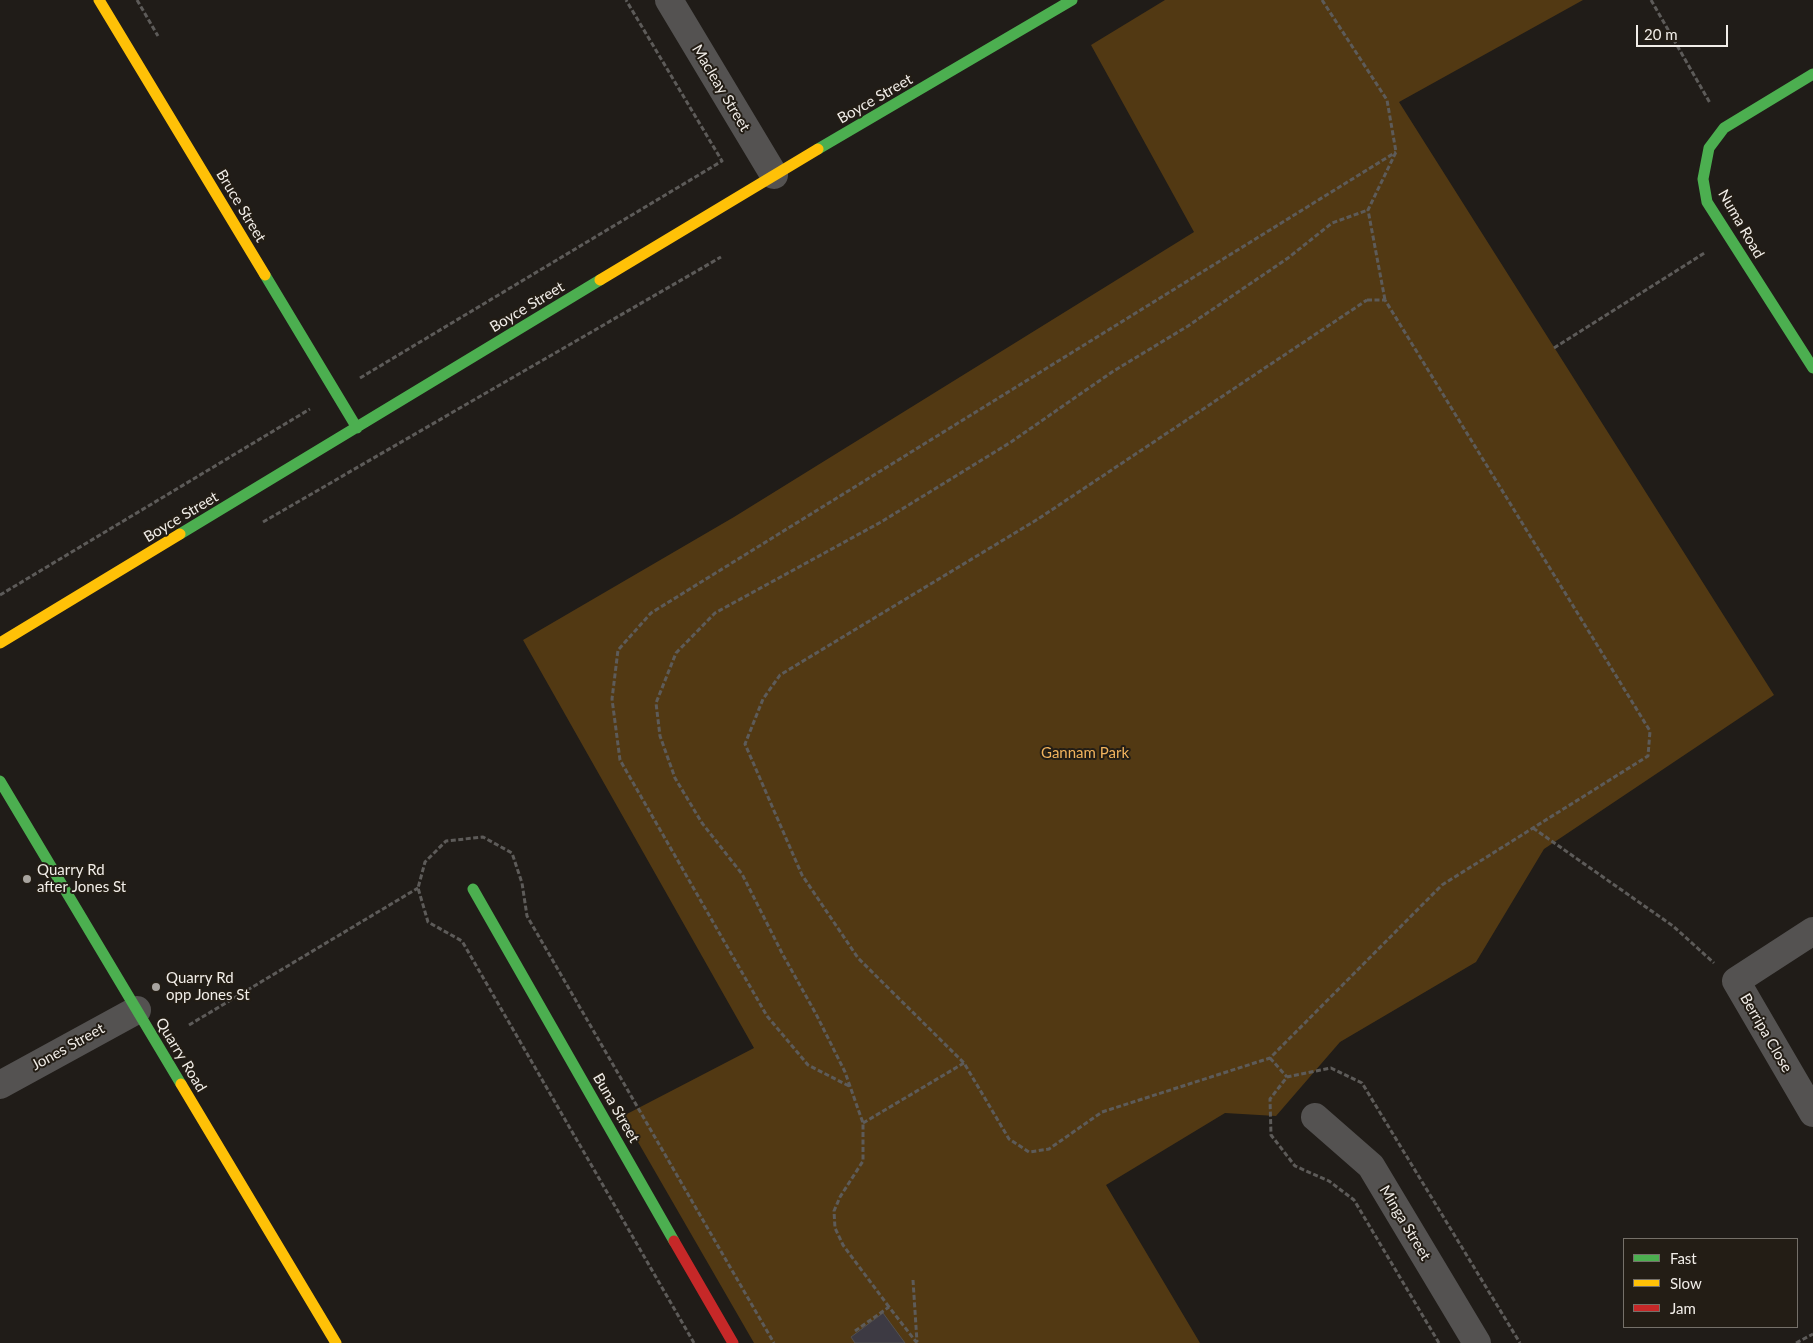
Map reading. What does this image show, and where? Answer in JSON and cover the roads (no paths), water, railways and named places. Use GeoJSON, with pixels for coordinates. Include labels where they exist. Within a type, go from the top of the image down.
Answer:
{"type":"FeatureCollection","features":[{"type":"Feature","properties":{"kind":"street","name":"Bruce Street"},"geometry":{"type":"LineString","coordinates":[[99,0],[358,428]]}},
{"type":"Feature","properties":{"kind":"street","name":"Macleay Street"},"geometry":{"type":"LineString","coordinates":[[669,0],[774,175]]}},
{"type":"Feature","properties":{"kind":"street","name":"Boyce Street"},"geometry":{"type":"LineString","coordinates":[[0,643],[774,175],[1072,0]]}},
{"type":"Feature","properties":{"kind":"street","name":"Numa Road"},"geometry":{"type":"LineString","coordinates":[[1813,74],[1724,128],[1709,148],[1703,179],[1707,202],[1813,368]]}},
{"type":"Feature","properties":{"kind":"street","name":"Quarry Road"},"geometry":{"type":"LineString","coordinates":[[0,781],[336,1343]]}},
{"type":"Feature","properties":{"kind":"street","name":"Buna Street"},"geometry":{"type":"LineString","coordinates":[[473,889],[733,1343]]}},
{"type":"Feature","properties":{"kind":"street","name":"Berripa Close"},"geometry":{"type":"LineString","coordinates":[[1813,931],[1736,981],[1813,1113]]}},
{"type":"Feature","properties":{"kind":"street","name":"Jones Street"},"geometry":{"type":"LineString","coordinates":[[0,1085],[137,1010]]}},
{"type":"Feature","properties":{"kind":"street","name":"Minga Street"},"geometry":{"type":"LineString","coordinates":[[1315,1117],[1371,1166],[1477,1343]]}},
{"type":"Feature","properties":{"kind":"place","name":"Quarry Rd after Jones St"},"geometry":{"type":"Point","coordinates":[27,879]}},
{"type":"Feature","properties":{"kind":"place","name":"Quarry Rd opp Jones St"},"geometry":{"type":"Point","coordinates":[156,987]}},
{"type":"Feature","properties":{"kind":"park label","name":"Gannam Park"},"geometry":{"type":"Point","coordinates":[1085,753]}}]}
